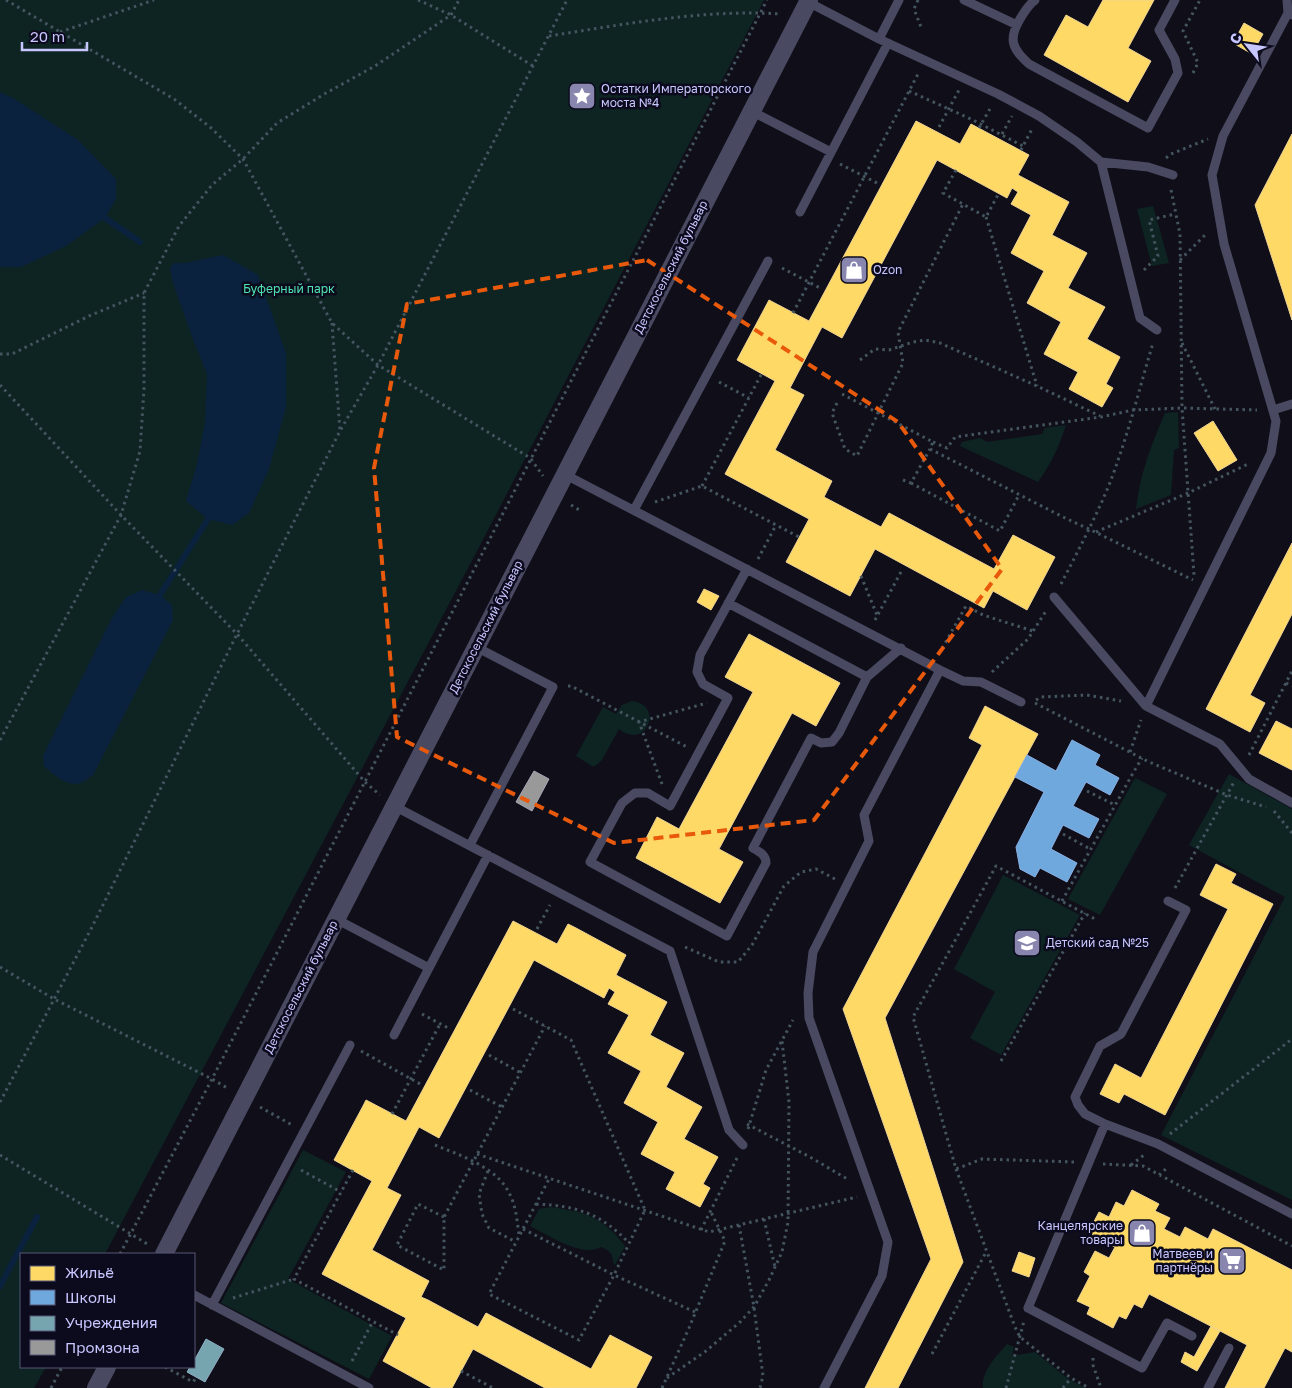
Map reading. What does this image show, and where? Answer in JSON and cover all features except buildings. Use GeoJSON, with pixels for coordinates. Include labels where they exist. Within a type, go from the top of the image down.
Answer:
{"type":"FeatureCollection","features":[{"type":"Feature","properties":{"kind":"street","name":"Детскосельский бульвар"},"geometry":{"type":"LineString","coordinates":[[165,1253],[336,919],[388,801],[476,646],[808,1]]}},
{"type":"Feature","properties":{"kind":"street"},"geometry":{"type":"LineString","coordinates":[[96,1388],[106,1368]]}},
{"type":"Feature","properties":{"kind":"lane"},"geometry":{"type":"LineString","coordinates":[[879,39],[899,0]]}},
{"type":"Feature","properties":{"kind":"lane"},"geometry":{"type":"LineString","coordinates":[[964,0],[1016,25]]}},
{"type":"Feature","properties":{"kind":"lane"},"geometry":{"type":"LineString","coordinates":[[1035,0],[1029,4],[1016,25],[1013,35],[1012,42],[1020,56],[1029,64],[1148,128],[1178,73],[1175,59],[1159,30],[1175,0]]}},
{"type":"Feature","properties":{"kind":"lane"},"geometry":{"type":"LineString","coordinates":[[1146,706],[1271,453],[1276,421],[1224,244],[1212,175],[1223,136],[1291,13],[1287,0]]}},
{"type":"Feature","properties":{"kind":"lane"},"geometry":{"type":"LineString","coordinates":[[808,1],[879,39],[965,78],[1039,116],[1077,142],[1101,162],[1151,168],[1173,175]]}},
{"type":"Feature","properties":{"kind":"lane"},"geometry":{"type":"LineString","coordinates":[[800,212],[888,43]]}},
{"type":"Feature","properties":{"kind":"lane"},"geometry":{"type":"LineString","coordinates":[[751,111],[830,155]]}},
{"type":"Feature","properties":{"kind":"lane"},"geometry":{"type":"LineString","coordinates":[[1101,162],[1140,318],[1158,330]]}},
{"type":"Feature","properties":{"kind":"lane"},"geometry":{"type":"LineString","coordinates":[[634,510],[768,261]]}},
{"type":"Feature","properties":{"kind":"lane"},"geometry":{"type":"LineString","coordinates":[[1273,410],[1292,404]]}},
{"type":"Feature","properties":{"kind":"lane"},"geometry":{"type":"LineString","coordinates":[[564,474],[901,648],[936,668],[963,681],[981,682],[1021,702]]}},
{"type":"Feature","properties":{"kind":"lane"},"geometry":{"type":"LineString","coordinates":[[749,570],[728,603],[700,655],[696,672],[703,684],[728,698],[670,806],[648,793],[635,793],[622,803],[590,862],[727,936],[766,863],[766,858],[762,853],[753,848],[812,738],[821,743],[832,742],[839,733],[868,677],[901,648]]}},
{"type":"Feature","properties":{"kind":"lane"},"geometry":{"type":"LineString","coordinates":[[1054,597],[1146,706],[1220,744],[1249,779],[1292,803]]}},
{"type":"Feature","properties":{"kind":"lane"},"geometry":{"type":"LineString","coordinates":[[728,603],[868,677]]}},
{"type":"Feature","properties":{"kind":"lane"},"geometry":{"type":"LineString","coordinates":[[470,846],[553,687],[476,646]]}},
{"type":"Feature","properties":{"kind":"lane"},"geometry":{"type":"LineString","coordinates":[[824,1388],[882,1276],[888,1242],[810,1018],[808,993],[813,952],[869,841],[864,815],[936,668]]}},
{"type":"Feature","properties":{"kind":"lane"},"geometry":{"type":"LineString","coordinates":[[388,801],[670,951],[729,1130],[743,1145]]}},
{"type":"Feature","properties":{"kind":"lane"},"geometry":{"type":"LineString","coordinates":[[394,1034],[488,855]]}},
{"type":"Feature","properties":{"kind":"lane"},"geometry":{"type":"LineString","coordinates":[[1168,901],[1186,910],[1121,1034],[1100,1046],[1075,1097],[1078,1105],[1085,1114],[1105,1124],[1158,1144],[1292,1214]]}},
{"type":"Feature","properties":{"kind":"lane"},"geometry":{"type":"LineString","coordinates":[[336,919],[429,968]]}},
{"type":"Feature","properties":{"kind":"lane"},"geometry":{"type":"LineString","coordinates":[[212,1305],[350,1045]]}},
{"type":"Feature","properties":{"kind":"lane"},"geometry":{"type":"LineString","coordinates":[[1105,1124],[1028,1308],[1142,1368],[1167,1323],[1192,1336]]}},
{"type":"Feature","properties":{"kind":"lane"},"geometry":{"type":"LineString","coordinates":[[195,1296],[368,1388]]}},
{"type":"Feature","properties":{"kind":"lane"},"geometry":{"type":"LineString","coordinates":[[1208,1388],[1229,1348]]}},
{"type":"Feature","properties":{"kind":"path"},"geometry":{"type":"LineString","coordinates":[[6,0],[174,99],[210,127],[243,160],[332,322],[378,365],[531,459],[544,479]]}},
{"type":"Feature","properties":{"kind":"path"},"geometry":{"type":"LineString","coordinates":[[59,32],[154,0]]}},
{"type":"Feature","properties":{"kind":"path"},"geometry":{"type":"LineString","coordinates":[[418,0],[451,15],[533,66]]}},
{"type":"Feature","properties":{"kind":"path"},"geometry":{"type":"LineString","coordinates":[[0,740],[121,515],[140,451],[144,389],[144,292],[179,226],[212,186],[243,160],[277,123],[375,66],[451,15],[460,0]]}},
{"type":"Feature","properties":{"kind":"path"},"geometry":{"type":"LineString","coordinates":[[0,1102],[91,929],[340,431],[378,365],[567,0]]}},
{"type":"Feature","properties":{"kind":"path"},"geometry":{"type":"LineString","coordinates":[[121,1253],[212,1079],[767,0]]}},
{"type":"Feature","properties":{"kind":"path"},"geometry":{"type":"LineString","coordinates":[[918,0],[914,9],[921,27]]}},
{"type":"Feature","properties":{"kind":"path"},"geometry":{"type":"LineString","coordinates":[[548,36],[655,20],[735,13],[766,13]]}},
{"type":"Feature","properties":{"kind":"path"},"geometry":{"type":"LineString","coordinates":[[792,313],[926,60]]}},
{"type":"Feature","properties":{"kind":"path"},"geometry":{"type":"LineString","coordinates":[[939,127],[965,78]]}},
{"type":"Feature","properties":{"kind":"path"},"geometry":{"type":"LineString","coordinates":[[909,91],[982,124],[1023,146]]}},
{"type":"Feature","properties":{"kind":"path"},"geometry":{"type":"LineString","coordinates":[[979,128],[998,94]]}},
{"type":"Feature","properties":{"kind":"path"},"geometry":{"type":"LineString","coordinates":[[1021,150],[1039,116]]}},
{"type":"Feature","properties":{"kind":"path"},"geometry":{"type":"LineString","coordinates":[[1151,168],[1172,154],[1205,140],[1223,136]]}},
{"type":"Feature","properties":{"kind":"path"},"geometry":{"type":"LineString","coordinates":[[830,155],[864,177],[879,184]]}},
{"type":"Feature","properties":{"kind":"path"},"geometry":{"type":"LineString","coordinates":[[956,170],[943,193],[986,217],[1037,386]]}},
{"type":"Feature","properties":{"kind":"path"},"geometry":{"type":"LineString","coordinates":[[1171,189],[1180,234],[1182,408],[1194,581]]}},
{"type":"Feature","properties":{"kind":"path"},"geometry":{"type":"LineString","coordinates":[[986,217],[999,193]]}},
{"type":"Feature","properties":{"kind":"path"},"geometry":{"type":"LineString","coordinates":[[837,403],[832,413],[845,449],[857,456],[903,363],[898,332],[963,204]]}},
{"type":"Feature","properties":{"kind":"path"},"geometry":{"type":"LineString","coordinates":[[1131,283],[1158,256],[1149,220],[1175,214]]}},
{"type":"Feature","properties":{"kind":"path"},"geometry":{"type":"LineString","coordinates":[[1180,260],[1219,220]]}},
{"type":"Feature","properties":{"kind":"path"},"geometry":{"type":"LineString","coordinates":[[768,261],[820,288]]}},
{"type":"Feature","properties":{"kind":"path"},"geometry":{"type":"LineString","coordinates":[[0,354],[12,354],[89,316],[144,292]]}},
{"type":"Feature","properties":{"kind":"path"},"geometry":{"type":"LineString","coordinates":[[332,322],[340,431]]}},
{"type":"Feature","properties":{"kind":"path"},"geometry":{"type":"LineString","coordinates":[[981,682],[1012,656],[1033,632],[1054,597],[1089,529],[1109,484],[1158,330]]}},
{"type":"Feature","properties":{"kind":"path"},"geometry":{"type":"LineString","coordinates":[[860,360],[875,349],[889,350],[925,340],[940,343],[1101,417]]}},
{"type":"Feature","properties":{"kind":"path"},"geometry":{"type":"LineString","coordinates":[[1181,340],[1215,409]]}},
{"type":"Feature","properties":{"kind":"path"},"geometry":{"type":"LineString","coordinates":[[634,510],[702,486],[762,374]]}},
{"type":"Feature","properties":{"kind":"path"},"geometry":{"type":"LineString","coordinates":[[706,375],[749,398]]}},
{"type":"Feature","properties":{"kind":"path"},"geometry":{"type":"LineString","coordinates":[[0,385],[121,515],[237,634],[364,782],[388,801]]}},
{"type":"Feature","properties":{"kind":"path"},"geometry":{"type":"LineString","coordinates":[[842,394],[947,448],[955,437],[1101,417],[1133,410],[1182,408],[1273,410]]}},
{"type":"Feature","properties":{"kind":"path"},"geometry":{"type":"LineString","coordinates":[[911,483],[933,442]]}},
{"type":"Feature","properties":{"kind":"path"},"geometry":{"type":"LineString","coordinates":[[930,449],[1067,519],[1205,586]]}},
{"type":"Feature","properties":{"kind":"path"},"geometry":{"type":"LineString","coordinates":[[1096,532],[1188,493],[1271,453]]}},
{"type":"Feature","properties":{"kind":"path"},"geometry":{"type":"LineString","coordinates":[[903,480],[1000,530],[1019,495]]}},
{"type":"Feature","properties":{"kind":"path"},"geometry":{"type":"LineString","coordinates":[[702,486],[799,537]]}},
{"type":"Feature","properties":{"kind":"path"},"geometry":{"type":"LineString","coordinates":[[749,570],[776,525]]}},
{"type":"Feature","properties":{"kind":"path"},"geometry":{"type":"LineString","coordinates":[[869,632],[901,572]]}},
{"type":"Feature","properties":{"kind":"path"},"geometry":{"type":"LineString","coordinates":[[861,576],[878,615]]}},
{"type":"Feature","properties":{"kind":"path"},"geometry":{"type":"LineString","coordinates":[[936,668],[966,606],[983,615],[1033,632]]}},
{"type":"Feature","properties":{"kind":"path"},"geometry":{"type":"LineString","coordinates":[[1168,901],[1241,770],[1292,671]]}},
{"type":"Feature","properties":{"kind":"path"},"geometry":{"type":"LineString","coordinates":[[1286,683],[1292,686]]}},
{"type":"Feature","properties":{"kind":"path"},"geometry":{"type":"LineString","coordinates":[[553,687],[570,686],[698,753]]}},
{"type":"Feature","properties":{"kind":"path"},"geometry":{"type":"LineString","coordinates":[[1130,752],[1146,706],[1087,695],[1041,697],[1032,702],[1130,752],[1142,758],[1227,795],[1273,810]]}},
{"type":"Feature","properties":{"kind":"path"},"geometry":{"type":"LineString","coordinates":[[639,722],[728,698]]}},
{"type":"Feature","properties":{"kind":"path"},"geometry":{"type":"LineString","coordinates":[[639,722],[670,806]]}},
{"type":"Feature","properties":{"kind":"path"},"geometry":{"type":"LineString","coordinates":[[1062,901],[1142,758]]}},
{"type":"Feature","properties":{"kind":"path"},"geometry":{"type":"LineString","coordinates":[[1087,791],[1115,805]]}},
{"type":"Feature","properties":{"kind":"path"},"geometry":{"type":"LineString","coordinates":[[1063,834],[1090,849]]}},
{"type":"Feature","properties":{"kind":"path"},"geometry":{"type":"LineString","coordinates":[[1089,1388],[1071,1378],[1020,1337],[1015,1327],[956,1169],[913,1017],[996,866],[1094,918]]}},
{"type":"Feature","properties":{"kind":"path"},"geometry":{"type":"LineString","coordinates":[[670,951],[685,947],[719,962],[738,962],[752,945],[784,886],[801,872],[816,869],[846,884]]}},
{"type":"Feature","properties":{"kind":"path"},"geometry":{"type":"LineString","coordinates":[[537,929],[558,892]]}},
{"type":"Feature","properties":{"kind":"path"},"geometry":{"type":"LineString","coordinates":[[1001,1061],[1085,913]]}},
{"type":"Feature","properties":{"kind":"path"},"geometry":{"type":"LineString","coordinates":[[0,967],[54,999],[212,1079]]}},
{"type":"Feature","properties":{"kind":"path"},"geometry":{"type":"LineString","coordinates":[[701,1230],[743,1145],[766,1070],[808,993]]}},
{"type":"Feature","properties":{"kind":"path"},"geometry":{"type":"LineString","coordinates":[[409,1007],[450,1029]]}},
{"type":"Feature","properties":{"kind":"path"},"geometry":{"type":"LineString","coordinates":[[513,1009],[571,1040],[645,1210],[579,1340],[489,1294],[549,1179]]}},
{"type":"Feature","properties":{"kind":"path"},"geometry":{"type":"LineString","coordinates":[[392,1114],[440,1024]]}},
{"type":"Feature","properties":{"kind":"path"},"geometry":{"type":"LineString","coordinates":[[444,1216],[418,1204],[397,1245],[444,1270],[444,1216],[545,1026]]}},
{"type":"Feature","properties":{"kind":"path"},"geometry":{"type":"LineString","coordinates":[[1130,1165],[1292,1039]]}},
{"type":"Feature","properties":{"kind":"path"},"geometry":{"type":"LineString","coordinates":[[666,1378],[706,1351],[740,1322],[754,1307],[782,1252],[788,1222],[789,1102],[782,1041]]}},
{"type":"Feature","properties":{"kind":"path"},"geometry":{"type":"LineString","coordinates":[[350,1045],[422,1085]]}},
{"type":"Feature","properties":{"kind":"path"},"geometry":{"type":"LineString","coordinates":[[489,1055],[520,1073]]}},
{"type":"Feature","properties":{"kind":"path"},"geometry":{"type":"LineString","coordinates":[[470,1090],[502,1107]]}},
{"type":"Feature","properties":{"kind":"path"},"geometry":{"type":"LineString","coordinates":[[722,1110],[810,1157],[871,1193]]}},
{"type":"Feature","properties":{"kind":"path"},"geometry":{"type":"LineString","coordinates":[[435,1145],[473,1162],[502,1180],[510,1194],[519,1236]]}},
{"type":"Feature","properties":{"kind":"path"},"geometry":{"type":"LineString","coordinates":[[477,1154],[709,1232],[871,1193]]}},
{"type":"Feature","properties":{"kind":"path"},"geometry":{"type":"LineString","coordinates":[[0,1155],[162,1253]]}},
{"type":"Feature","properties":{"kind":"path"},"geometry":{"type":"LineString","coordinates":[[956,1169],[982,1158],[1143,1166],[1292,1246]]}},
{"type":"Feature","properties":{"kind":"path"},"geometry":{"type":"LineString","coordinates":[[287,1162],[342,1192]]}},
{"type":"Feature","properties":{"kind":"path"},"geometry":{"type":"LineString","coordinates":[[212,1305],[294,1279],[354,1170]]}},
{"type":"Feature","properties":{"kind":"path"},"geometry":{"type":"LineString","coordinates":[[488,1170],[478,1194],[482,1214],[489,1228],[516,1242]]}},
{"type":"Feature","properties":{"kind":"path"},"geometry":{"type":"LineString","coordinates":[[536,1204],[574,1208],[592,1214],[617,1230],[629,1243]]}},
{"type":"Feature","properties":{"kind":"path"},"geometry":{"type":"LineString","coordinates":[[662,1388],[725,1241],[710,1211]]}},
{"type":"Feature","properties":{"kind":"path"},"geometry":{"type":"LineString","coordinates":[[764,1219],[775,1268]]}},
{"type":"Feature","properties":{"kind":"path"},"geometry":{"type":"LineString","coordinates":[[738,1226],[754,1307],[763,1376],[760,1388]]}},
{"type":"Feature","properties":{"kind":"path"},"geometry":{"type":"LineString","coordinates":[[523,1228],[695,1312]]}},
{"type":"Feature","properties":{"kind":"path"},"geometry":{"type":"LineString","coordinates":[[932,1354],[987,1251]]}},
{"type":"Feature","properties":{"kind":"path"},"geometry":{"type":"LineString","coordinates":[[294,1279],[398,1334]]}},
{"type":"Feature","properties":{"kind":"path"},"geometry":{"type":"LineString","coordinates":[[1006,1388],[1025,1317]]}},
{"type":"Feature","properties":{"kind":"path"},"geometry":{"type":"LineString","coordinates":[[344,1375],[373,1321]]}},
{"type":"Feature","properties":{"kind":"path"},"geometry":{"type":"LineString","coordinates":[[1093,1365],[1102,1388]]}},
{"type":"Feature","properties":{"kind":"path"},"geometry":{"type":"LineString","coordinates":[[51,1388],[61,1368]]}},
{"type":"Feature","properties":{"kind":"path"},"geometry":{"type":"LineString","coordinates":[[167,1368],[193,1382],[197,1377]]}},
{"type":"Feature","properties":{"kind":"path"},"geometry":{"type":"LineString","coordinates":[[461,1371],[493,1388]]}},
{"type":"Feature","properties":{"kind":"path"},"geometry":{"type":"LineString","coordinates":[[1063,1388],[1071,1378]]}},
{"type":"Feature","properties":{"kind":"highlighted area"},"geometry":{"type":"Polygon","coordinates":[[[647,260],[898,422],[1002,569],[814,820],[614,843],[397,737],[374,468],[407,304],[647,260]]]}},
{"type":"Feature","properties":{"kind":"green space","name":"Буферный парк"},"geometry":{"type":"Polygon","coordinates":[[[0,0],[764,0],[476,553],[106,1253],[20,1253],[20,1368],[45,1368],[34,1388],[0,1388],[0,0]]]}},
{"type":"Feature","properties":{"kind":"green space"},"geometry":{"type":"Polygon","coordinates":[[[1153,206],[1169,263],[1152,266],[1137,209],[1153,206]]]}},
{"type":"Feature","properties":{"kind":"green space"},"geometry":{"type":"Polygon","coordinates":[[[1178,412],[1179,448],[1174,450],[1171,495],[1136,509],[1140,483],[1165,413],[1178,412]]]}},
{"type":"Feature","properties":{"kind":"green space"},"geometry":{"type":"Polygon","coordinates":[[[1066,425],[1054,455],[1038,482],[960,446],[962,442],[980,438],[987,442],[1042,434],[1045,428],[1066,425]]]}},
{"type":"Feature","properties":{"kind":"green space"},"geometry":{"type":"Polygon","coordinates":[[[632,701],[642,704],[648,710],[650,717],[644,731],[637,734],[629,734],[619,729],[602,760],[595,766],[576,756],[603,707],[616,714],[622,705],[632,701]]]}},
{"type":"Feature","properties":{"kind":"green space"},"geometry":{"type":"Polygon","coordinates":[[[1229,774],[1292,809],[1292,1200],[1161,1135],[1285,897],[1189,845],[1229,774]]]}},
{"type":"Feature","properties":{"kind":"green space"},"geometry":{"type":"Polygon","coordinates":[[[1135,778],[1167,794],[1100,915],[1068,899],[1135,778]]]}},
{"type":"Feature","properties":{"kind":"green space"},"geometry":{"type":"Polygon","coordinates":[[[1003,875],[1080,915],[1001,1055],[970,1038],[995,992],[954,969],[1003,875]]]}},
{"type":"Feature","properties":{"kind":"green space"},"geometry":{"type":"Polygon","coordinates":[[[303,1150],[346,1172],[288,1279],[392,1336],[369,1379],[221,1303],[303,1150]]]}},
{"type":"Feature","properties":{"kind":"green space"},"geometry":{"type":"Polygon","coordinates":[[[551,1207],[589,1216],[601,1222],[616,1235],[625,1246],[615,1265],[611,1255],[604,1248],[584,1250],[575,1248],[555,1240],[530,1226],[539,1209],[551,1207]]]}},
{"type":"Feature","properties":{"kind":"green space"},"geometry":{"type":"Polygon","coordinates":[[[1007,1344],[1014,1347],[1012,1356],[1035,1352],[1067,1378],[1085,1388],[983,1388],[984,1376],[987,1370],[1007,1344]]]}},
{"type":"Feature","properties":{"kind":"water"},"geometry":{"type":"Polygon","coordinates":[[[0,92],[13,98],[78,140],[116,179],[116,199],[105,218],[66,246],[21,267],[0,267],[0,92]]]}},
{"type":"Feature","properties":{"kind":"water"},"geometry":{"type":"Polygon","coordinates":[[[223,255],[258,275],[286,353],[286,407],[269,469],[249,513],[232,525],[208,519],[186,501],[197,464],[205,423],[207,374],[173,283],[170,269],[173,263],[185,263],[223,255]]]}},
{"type":"Feature","properties":{"kind":"water"},"geometry":{"type":"Polygon","coordinates":[[[142,590],[160,595],[172,605],[173,620],[93,775],[78,784],[72,784],[57,777],[44,766],[43,756],[112,618],[126,597],[142,590]]]}},
{"type":"Feature","properties":{"kind":"waterway"},"geometry":{"type":"LineString","coordinates":[[105,218],[140,242]]}},
{"type":"Feature","properties":{"kind":"waterway"},"geometry":{"type":"LineString","coordinates":[[160,595],[208,519]]}},
{"type":"Feature","properties":{"kind":"waterway"},"geometry":{"type":"LineString","coordinates":[[0,1286],[37,1217]]}},
{"type":"Feature","properties":{"kind":"place","name":"Остатки Императорского моста №4"},"geometry":{"type":"Point","coordinates":[582,96]}},
{"type":"Feature","properties":{"kind":"place","name":"Ozon"},"geometry":{"type":"Point","coordinates":[854,270]}},
{"type":"Feature","properties":{"kind":"place","name":"Детский сад №25"},"geometry":{"type":"Point","coordinates":[1027,943]}},
{"type":"Feature","properties":{"kind":"place","name":"Канцелярские товары"},"geometry":{"type":"Point","coordinates":[1142,1233]}},
{"type":"Feature","properties":{"kind":"place","name":"Матвеев и партнёры"},"geometry":{"type":"Point","coordinates":[1232,1261]}}]}
